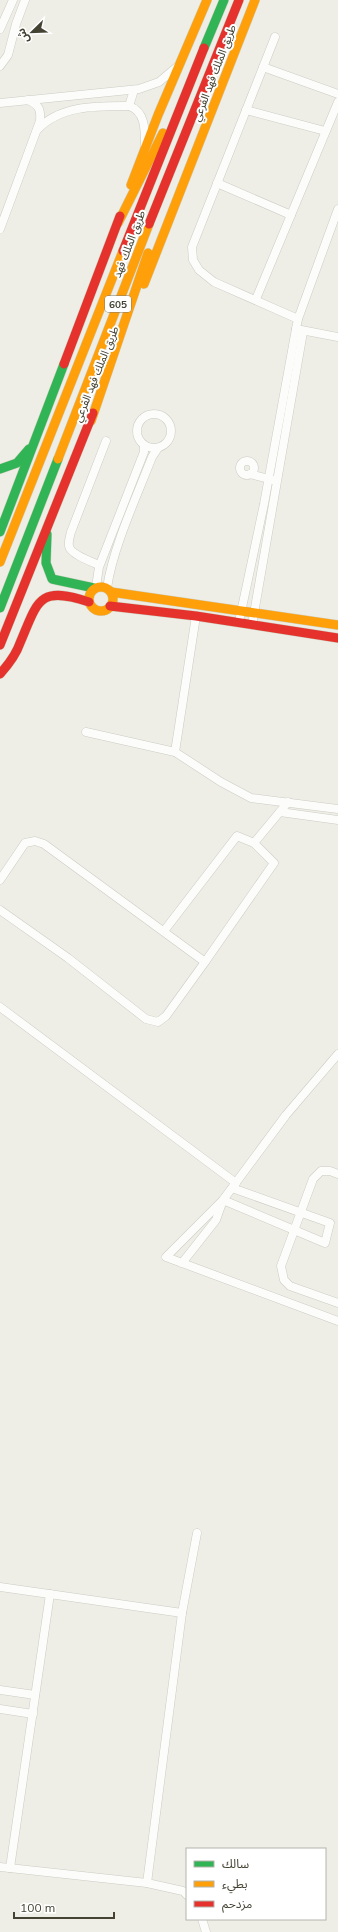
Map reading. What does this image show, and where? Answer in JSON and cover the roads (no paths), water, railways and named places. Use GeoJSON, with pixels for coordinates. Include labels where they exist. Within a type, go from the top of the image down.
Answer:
{"type":"FeatureCollection","features":[{"type":"Feature","properties":{"kind":"main road"},"geometry":{"type":"LineString","coordinates":[[0,532],[118,224],[145,145],[181,63],[206,0]]}},
{"type":"Feature","properties":{"kind":"main road","name":"طريق الملك فهد"},"geometry":{"type":"LineString","coordinates":[[0,562],[65,395],[224,0]]}},
{"type":"Feature","properties":{"kind":"main road","name":"طريق الملك فهد"},"geometry":{"type":"LineString","coordinates":[[0,608],[151,218],[239,0]]}},
{"type":"Feature","properties":{"kind":"main road","name":"طريق الملك فهد الفرعي"},"geometry":{"type":"LineString","coordinates":[[0,645],[48,523],[91,421],[255,0]]}},
{"type":"Feature","properties":{"kind":"main road"},"geometry":{"type":"LineString","coordinates":[[118,224],[207,43]]}},
{"type":"Feature","properties":{"kind":"main road"},"geometry":{"type":"LineString","coordinates":[[91,421],[212,69]]}},
{"type":"Feature","properties":{"kind":"main road"},"geometry":{"type":"LineString","coordinates":[[0,469],[17,462],[33,444]]}},
{"type":"Feature","properties":{"kind":"main road"},"geometry":{"type":"LineString","coordinates":[[48,523],[46,563],[52,579],[109,590],[124,595],[338,625]]}},
{"type":"Feature","properties":{"kind":"main road"},"geometry":{"type":"LineString","coordinates":[[95,587],[89,593],[89,602],[91,607],[97,611],[104,611],[113,601],[109,590]]}},
{"type":"Feature","properties":{"kind":"main road"},"geometry":{"type":"LineString","coordinates":[[0,674],[15,654],[34,608],[41,600],[52,595],[67,595],[89,602]]}},
{"type":"Feature","properties":{"kind":"main road"},"geometry":{"type":"LineString","coordinates":[[110,606],[196,616],[338,638]]}},
{"type":"Feature","properties":{"kind":"street"},"geometry":{"type":"LineString","coordinates":[[0,29],[12,0]]}},
{"type":"Feature","properties":{"kind":"street"},"geometry":{"type":"LineString","coordinates":[[0,66],[8,55],[16,24],[25,0]]}},
{"type":"Feature","properties":{"kind":"street"},"geometry":{"type":"LineString","coordinates":[[275,37],[192,247],[193,260],[199,270],[214,282],[256,299],[298,319]]}},
{"type":"Feature","properties":{"kind":"street"},"geometry":{"type":"LineString","coordinates":[[0,103],[134,90],[159,82],[181,63]]}},
{"type":"Feature","properties":{"kind":"street"},"geometry":{"type":"LineString","coordinates":[[263,68],[338,94]]}},
{"type":"Feature","properties":{"kind":"street"},"geometry":{"type":"LineString","coordinates":[[129,106],[134,90]]}},
{"type":"Feature","properties":{"kind":"street"},"geometry":{"type":"LineString","coordinates":[[0,229],[37,130],[41,112],[39,107],[28,100]]}},
{"type":"Feature","properties":{"kind":"street"},"geometry":{"type":"LineString","coordinates":[[256,299],[338,102]]}},
{"type":"Feature","properties":{"kind":"street"},"geometry":{"type":"LineString","coordinates":[[37,130],[54,117],[72,110],[129,106],[139,112],[143,121],[145,145]]}},
{"type":"Feature","properties":{"kind":"street"},"geometry":{"type":"LineString","coordinates":[[246,110],[326,132]]}},
{"type":"Feature","properties":{"kind":"street"},"geometry":{"type":"LineString","coordinates":[[217,183],[291,215]]}},
{"type":"Feature","properties":{"kind":"street"},"geometry":{"type":"LineString","coordinates":[[252,625],[279,472],[300,330],[298,319],[338,209]]}},
{"type":"Feature","properties":{"kind":"street"},"geometry":{"type":"LineString","coordinates":[[300,330],[338,337]]}},
{"type":"Feature","properties":{"kind":"street"},"geometry":{"type":"LineString","coordinates":[[239,623],[300,330]]}},
{"type":"Feature","properties":{"kind":"street"},"geometry":{"type":"LineString","coordinates":[[109,590],[109,572],[152,456],[158,448],[167,442],[172,431],[168,419],[156,414],[145,416],[138,426],[139,439],[144,445],[152,448],[158,448]]}},
{"type":"Feature","properties":{"kind":"street"},"geometry":{"type":"LineString","coordinates":[[100,562],[83,553],[78,554],[71,551],[69,546],[71,532],[106,441]]}},
{"type":"Feature","properties":{"kind":"street"},"geometry":{"type":"LineString","coordinates":[[95,587],[100,562],[144,452],[144,445]]}},
{"type":"Feature","properties":{"kind":"street"},"geometry":{"type":"LineString","coordinates":[[277,481],[269,474],[254,466],[247,460],[240,465],[241,472],[245,475],[269,474],[279,472]]}},
{"type":"Feature","properties":{"kind":"street"},"geometry":{"type":"LineString","coordinates":[[250,474],[254,471],[254,466]]}},
{"type":"Feature","properties":{"kind":"street"},"geometry":{"type":"LineString","coordinates":[[129,490],[138,494]]}},
{"type":"Feature","properties":{"kind":"street"},"geometry":{"type":"LineString","coordinates":[[110,538],[120,542]]}},
{"type":"Feature","properties":{"kind":"street"},"geometry":{"type":"LineString","coordinates":[[175,752],[196,616]]}},
{"type":"Feature","properties":{"kind":"street"},"geometry":{"type":"LineString","coordinates":[[86,732],[175,752],[221,782],[252,798],[338,809]]}},
{"type":"Feature","properties":{"kind":"street"},"geometry":{"type":"LineString","coordinates":[[254,844],[288,802]]}},
{"type":"Feature","properties":{"kind":"street"},"geometry":{"type":"LineString","coordinates":[[280,812],[338,820]]}},
{"type":"Feature","properties":{"kind":"street"},"geometry":{"type":"LineString","coordinates":[[0,910],[68,958],[146,1019],[158,1022],[166,1016],[274,863],[254,844],[237,836],[164,930]]}},
{"type":"Feature","properties":{"kind":"street"},"geometry":{"type":"LineString","coordinates":[[0,880],[25,843],[35,841],[44,844],[164,930],[204,962]]}},
{"type":"Feature","properties":{"kind":"street"},"geometry":{"type":"LineString","coordinates":[[0,1007],[234,1185],[330,1223],[325,1243],[223,1200]]}},
{"type":"Feature","properties":{"kind":"street"},"geometry":{"type":"LineString","coordinates":[[338,1054],[286,1115],[223,1200],[166,1257],[338,1320]]}},
{"type":"Feature","properties":{"kind":"street"},"geometry":{"type":"LineString","coordinates":[[338,1174],[330,1171],[322,1171],[313,1179],[281,1266],[284,1280],[290,1286],[338,1303]]}},
{"type":"Feature","properties":{"kind":"street"},"geometry":{"type":"LineString","coordinates":[[182,1263],[216,1220],[223,1200]]}},
{"type":"Feature","properties":{"kind":"street"},"geometry":{"type":"LineString","coordinates":[[147,1883],[182,1613],[198,1533]]}},
{"type":"Feature","properties":{"kind":"street"},"geometry":{"type":"LineString","coordinates":[[0,1587],[182,1613]]}},
{"type":"Feature","properties":{"kind":"street"},"geometry":{"type":"LineString","coordinates":[[10,1868],[50,1594]]}},
{"type":"Feature","properties":{"kind":"street"},"geometry":{"type":"LineString","coordinates":[[0,1690],[36,1695]]}},
{"type":"Feature","properties":{"kind":"street"},"geometry":{"type":"LineString","coordinates":[[0,1709],[33,1714]]}},
{"type":"Feature","properties":{"kind":"street"},"geometry":{"type":"LineString","coordinates":[[0,1867],[147,1883],[183,1891],[186,1894]]}},
{"type":"Feature","properties":{"kind":"street"},"geometry":{"type":"LineString","coordinates":[[202,1920],[206,1932]]}}]}
